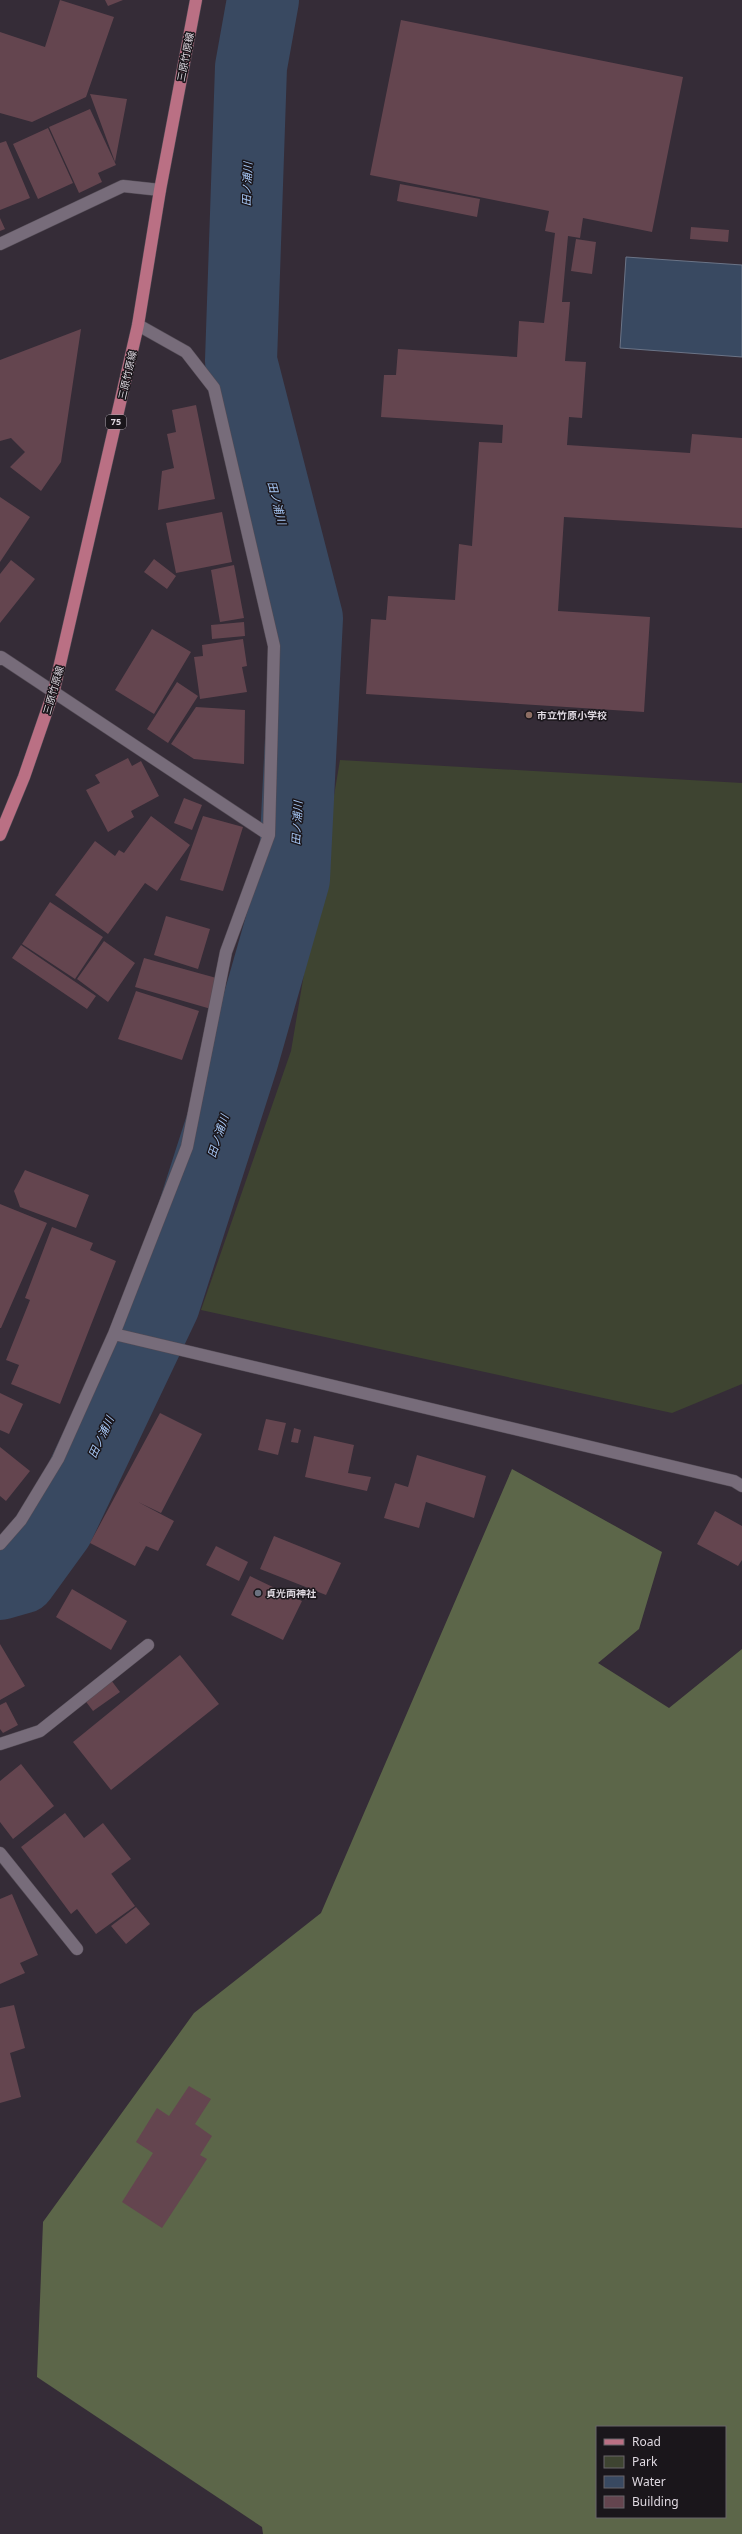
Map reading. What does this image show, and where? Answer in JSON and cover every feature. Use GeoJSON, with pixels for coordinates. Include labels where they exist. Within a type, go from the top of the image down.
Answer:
{"type":"FeatureCollection","features":[{"type":"Feature","properties":{"kind":"main road","name":"三原竹原線"},"geometry":{"type":"LineString","coordinates":[[0,835],[24,777],[54,690],[138,325],[160,190],[196,0]]}},
{"type":"Feature","properties":{"kind":"street"},"geometry":{"type":"LineString","coordinates":[[0,244],[123,186],[160,190]]}},
{"type":"Feature","properties":{"kind":"street"},"geometry":{"type":"LineString","coordinates":[[0,1544],[21,1520],[58,1459],[114,1334],[187,1147],[226,952],[269,835],[274,646],[214,388],[186,352],[138,325]]}},
{"type":"Feature","properties":{"kind":"street"},"geometry":{"type":"LineString","coordinates":[[0,658],[54,690],[269,835]]}},
{"type":"Feature","properties":{"kind":"street"},"geometry":{"type":"LineString","coordinates":[[114,1334],[162,1344],[734,1480],[742,1486]]}},
{"type":"Feature","properties":{"kind":"street"},"geometry":{"type":"LineString","coordinates":[[0,1744],[40,1731],[148,1645]]}},
{"type":"Feature","properties":{"kind":"street"},"geometry":{"type":"LineString","coordinates":[[0,1852],[77,1949]]}},
{"type":"Feature","properties":{"kind":"green space"},"geometry":{"type":"Polygon","coordinates":[[[340,760],[742,783],[742,1384],[672,1413],[201,1310],[291,1051],[340,760]]]}},
{"type":"Feature","properties":{"kind":"green space"},"geometry":{"type":"Polygon","coordinates":[[[512,1469],[662,1552],[639,1629],[598,1663],[669,1708],[742,1649],[742,2534],[263,2534],[262,2527],[37,2377],[43,2222],[194,2013],[321,1913],[512,1469]]]}},
{"type":"Feature","properties":{"kind":"water"},"geometry":{"type":"Polygon","coordinates":[[[626,257],[742,265],[742,357],[620,348],[626,257]]]}},
{"type":"Feature","properties":{"kind":"building"},"geometry":{"type":"Polygon","coordinates":[[[60,0],[114,17],[86,97],[32,122],[0,113],[0,32],[45,47],[60,0]]]}},
{"type":"Feature","properties":{"kind":"building"},"geometry":{"type":"Polygon","coordinates":[[[105,0],[123,0],[108,6],[105,0]]]}},
{"type":"Feature","properties":{"kind":"building"},"geometry":{"type":"Polygon","coordinates":[[[401,20],[683,77],[652,232],[583,218],[580,238],[568,236],[562,302],[570,302],[565,361],[586,362],[582,418],[569,417],[567,445],[690,453],[692,434],[742,438],[742,528],[564,517],[558,611],[650,617],[644,712],[366,694],[371,619],[386,620],[388,596],[455,600],[459,544],[472,546],[479,442],[502,443],[503,425],[381,417],[384,375],[396,375],[398,349],[517,357],[519,321],[544,323],[555,233],[545,231],[549,211],[370,175],[401,20]]]}},
{"type":"Feature","properties":{"kind":"building"},"geometry":{"type":"Polygon","coordinates":[[[90,94],[127,99],[115,162],[90,94]]]}},
{"type":"Feature","properties":{"kind":"building"},"geometry":{"type":"Polygon","coordinates":[[[90,109],[116,165],[98,173],[102,182],[79,193],[49,127],[90,109]]]}},
{"type":"Feature","properties":{"kind":"building"},"geometry":{"type":"Polygon","coordinates":[[[48,128],[73,183],[38,199],[13,144],[48,128]]]}},
{"type":"Feature","properties":{"kind":"building"},"geometry":{"type":"Polygon","coordinates":[[[6,141],[30,198],[0,210],[0,143],[6,141]]]}},
{"type":"Feature","properties":{"kind":"building"},"geometry":{"type":"Polygon","coordinates":[[[400,184],[480,199],[477,217],[397,201],[400,184]]]}},
{"type":"Feature","properties":{"kind":"building"},"geometry":{"type":"Polygon","coordinates":[[[0,218],[5,229],[0,231],[0,218]]]}},
{"type":"Feature","properties":{"kind":"building"},"geometry":{"type":"Polygon","coordinates":[[[691,227],[729,230],[728,242],[690,239],[691,227]]]}},
{"type":"Feature","properties":{"kind":"building"},"geometry":{"type":"Polygon","coordinates":[[[576,239],[596,242],[592,274],[571,271],[576,239]]]}},
{"type":"Feature","properties":{"kind":"building"},"geometry":{"type":"Polygon","coordinates":[[[81,329],[61,462],[41,491],[10,467],[25,452],[11,438],[0,441],[0,360],[81,329]]]}},
{"type":"Feature","properties":{"kind":"building"},"geometry":{"type":"Polygon","coordinates":[[[196,405],[215,499],[158,510],[162,471],[174,468],[167,434],[176,432],[172,410],[196,405]]]}},
{"type":"Feature","properties":{"kind":"building"},"geometry":{"type":"Polygon","coordinates":[[[0,497],[30,517],[0,562],[0,497]]]}},
{"type":"Feature","properties":{"kind":"building"},"geometry":{"type":"Polygon","coordinates":[[[222,512],[232,562],[176,573],[166,523],[222,512]]]}},
{"type":"Feature","properties":{"kind":"building"},"geometry":{"type":"Polygon","coordinates":[[[154,559],[176,576],[167,589],[144,572],[154,559]]]}},
{"type":"Feature","properties":{"kind":"building"},"geometry":{"type":"Polygon","coordinates":[[[11,560],[35,579],[0,623],[0,574],[11,560]]]}},
{"type":"Feature","properties":{"kind":"building"},"geometry":{"type":"Polygon","coordinates":[[[234,565],[244,618],[220,622],[211,570],[234,565]]]}},
{"type":"Feature","properties":{"kind":"building"},"geometry":{"type":"Polygon","coordinates":[[[244,622],[245,636],[212,639],[211,625],[244,622]]]}},
{"type":"Feature","properties":{"kind":"building"},"geometry":{"type":"Polygon","coordinates":[[[152,629],[191,652],[154,714],[115,690],[152,629]]]}},
{"type":"Feature","properties":{"kind":"building"},"geometry":{"type":"Polygon","coordinates":[[[243,639],[247,666],[242,667],[247,692],[200,699],[194,657],[203,656],[202,645],[243,639]]]}},
{"type":"Feature","properties":{"kind":"building"},"geometry":{"type":"Polygon","coordinates":[[[177,682],[198,696],[168,743],[147,729],[177,682]]]}},
{"type":"Feature","properties":{"kind":"building"},"geometry":{"type":"Polygon","coordinates":[[[196,707],[245,710],[244,764],[194,759],[171,744],[196,707]]]}},
{"type":"Feature","properties":{"kind":"building"},"geometry":{"type":"Polygon","coordinates":[[[128,758],[132,766],[141,761],[159,796],[131,811],[134,817],[108,832],[86,790],[100,783],[95,775],[128,758]]]}},
{"type":"Feature","properties":{"kind":"building"},"geometry":{"type":"Polygon","coordinates":[[[184,798],[202,805],[192,830],[174,823],[184,798]]]}},
{"type":"Feature","properties":{"kind":"building"},"geometry":{"type":"Polygon","coordinates":[[[151,816],[190,845],[157,891],[145,883],[108,934],[55,895],[95,841],[115,856],[119,850],[124,853],[151,816]]]}},
{"type":"Feature","properties":{"kind":"building"},"geometry":{"type":"Polygon","coordinates":[[[203,816],[243,827],[223,891],[180,880],[203,816]]]}},
{"type":"Feature","properties":{"kind":"building"},"geometry":{"type":"Polygon","coordinates":[[[50,902],[103,937],[75,979],[22,944],[50,902]]]}},
{"type":"Feature","properties":{"kind":"building"},"geometry":{"type":"Polygon","coordinates":[[[166,916],[210,929],[198,969],[154,955],[166,916]]]}},
{"type":"Feature","properties":{"kind":"building"},"geometry":{"type":"Polygon","coordinates":[[[104,941],[135,963],[108,1002],[77,979],[104,941]]]}},
{"type":"Feature","properties":{"kind":"building"},"geometry":{"type":"Polygon","coordinates":[[[21,945],[96,996],[87,1009],[12,958],[21,945]]]}},
{"type":"Feature","properties":{"kind":"building"},"geometry":{"type":"Polygon","coordinates":[[[144,958],[220,979],[211,1009],[135,987],[144,958]]]}},
{"type":"Feature","properties":{"kind":"building"},"geometry":{"type":"Polygon","coordinates":[[[136,991],[199,1011],[182,1060],[118,1039],[136,991]]]}},
{"type":"Feature","properties":{"kind":"building"},"geometry":{"type":"Polygon","coordinates":[[[25,1170],[89,1195],[76,1228],[20,1207],[14,1191],[25,1170]]]}},
{"type":"Feature","properties":{"kind":"building"},"geometry":{"type":"Polygon","coordinates":[[[0,1204],[47,1223],[1,1328],[0,1328],[0,1204]]]}},
{"type":"Feature","properties":{"kind":"building"},"geometry":{"type":"Polygon","coordinates":[[[52,1227],[93,1243],[90,1250],[116,1261],[60,1404],[11,1384],[19,1365],[6,1360],[30,1300],[25,1298],[52,1227]]]}},
{"type":"Feature","properties":{"kind":"building"},"geometry":{"type":"Polygon","coordinates":[[[0,1393],[23,1404],[9,1434],[0,1430],[0,1393]]]}},
{"type":"Feature","properties":{"kind":"building"},"geometry":{"type":"Polygon","coordinates":[[[160,1413],[202,1434],[161,1513],[138,1502],[174,1521],[158,1551],[146,1546],[135,1566],[90,1543],[160,1413]]]}},
{"type":"Feature","properties":{"kind":"building"},"geometry":{"type":"Polygon","coordinates":[[[266,1419],[286,1423],[278,1455],[258,1450],[266,1419]]]}},
{"type":"Feature","properties":{"kind":"building"},"geometry":{"type":"Polygon","coordinates":[[[294,1428],[301,1430],[298,1443],[291,1442],[294,1428]]]}},
{"type":"Feature","properties":{"kind":"building"},"geometry":{"type":"Polygon","coordinates":[[[314,1436],[354,1445],[348,1473],[371,1477],[367,1491],[305,1477],[314,1436]]]}},
{"type":"Feature","properties":{"kind":"building"},"geometry":{"type":"Polygon","coordinates":[[[0,1447],[30,1471],[6,1501],[0,1496],[0,1447]]]}},
{"type":"Feature","properties":{"kind":"building"},"geometry":{"type":"Polygon","coordinates":[[[417,1455],[486,1476],[474,1518],[426,1502],[419,1528],[384,1518],[395,1483],[408,1487],[417,1455]]]}},
{"type":"Feature","properties":{"kind":"building"},"geometry":{"type":"Polygon","coordinates":[[[715,1511],[742,1526],[742,1560],[738,1566],[697,1544],[715,1511]]]}},
{"type":"Feature","properties":{"kind":"building"},"geometry":{"type":"Polygon","coordinates":[[[274,1536],[341,1563],[326,1595],[260,1569],[274,1536]]]}},
{"type":"Feature","properties":{"kind":"building"},"geometry":{"type":"Polygon","coordinates":[[[216,1546],[248,1562],[239,1581],[206,1565],[216,1546]]]}},
{"type":"Feature","properties":{"kind":"building"},"geometry":{"type":"Polygon","coordinates":[[[250,1576],[302,1601],[283,1640],[231,1615],[250,1576]]]}},
{"type":"Feature","properties":{"kind":"building"},"geometry":{"type":"Polygon","coordinates":[[[72,1589],[127,1621],[111,1650],[56,1617],[72,1589]]]}},
{"type":"Feature","properties":{"kind":"building"},"geometry":{"type":"Polygon","coordinates":[[[0,1644],[25,1686],[0,1700],[0,1644]]]}},
{"type":"Feature","properties":{"kind":"building"},"geometry":{"type":"Polygon","coordinates":[[[180,1655],[219,1704],[111,1790],[73,1742],[180,1655]]]}},
{"type":"Feature","properties":{"kind":"building"},"geometry":{"type":"Polygon","coordinates":[[[111,1680],[120,1692],[93,1711],[84,1699],[111,1680]]]}},
{"type":"Feature","properties":{"kind":"building"},"geometry":{"type":"Polygon","coordinates":[[[6,1702],[18,1725],[3,1733],[0,1729],[0,1705],[6,1702]]]}},
{"type":"Feature","properties":{"kind":"building"},"geometry":{"type":"Polygon","coordinates":[[[21,1764],[54,1806],[13,1839],[0,1822],[0,1781],[21,1764]]]}},
{"type":"Feature","properties":{"kind":"building"},"geometry":{"type":"Polygon","coordinates":[[[65,1813],[84,1838],[103,1823],[131,1859],[111,1874],[135,1906],[96,1934],[77,1909],[71,1914],[21,1847],[65,1813]]]}},
{"type":"Feature","properties":{"kind":"building"},"geometry":{"type":"Polygon","coordinates":[[[12,1894],[38,1955],[20,1963],[25,1973],[0,1984],[0,1899],[12,1894]]]}},
{"type":"Feature","properties":{"kind":"building"},"geometry":{"type":"Polygon","coordinates":[[[136,1907],[150,1924],[126,1944],[111,1926],[136,1907]]]}},
{"type":"Feature","properties":{"kind":"building"},"geometry":{"type":"Polygon","coordinates":[[[14,2005],[25,2048],[10,2053],[21,2097],[0,2103],[0,2008],[14,2005]]]}},
{"type":"Feature","properties":{"kind":"building"},"geometry":{"type":"Polygon","coordinates":[[[189,2086],[211,2099],[195,2124],[212,2136],[200,2155],[207,2159],[162,2228],[122,2202],[153,2153],[136,2142],[157,2108],[169,2116],[189,2086]]]}},
{"type":"Feature","properties":{"kind":"waterway","name":"田ノ浦川"},"geometry":{"type":"LineString","coordinates":[[0,1584],[21,1578],[58,1527],[164,1304],[242,1061],[294,879],[307,618],[241,361],[251,67],[263,0]]}},
{"type":"Feature","properties":{"kind":"place","name":"市立竹原小学校"},"geometry":{"type":"Point","coordinates":[529,715]}},
{"type":"Feature","properties":{"kind":"place","name":"貞光両神社"},"geometry":{"type":"Point","coordinates":[258,1593]}}]}
